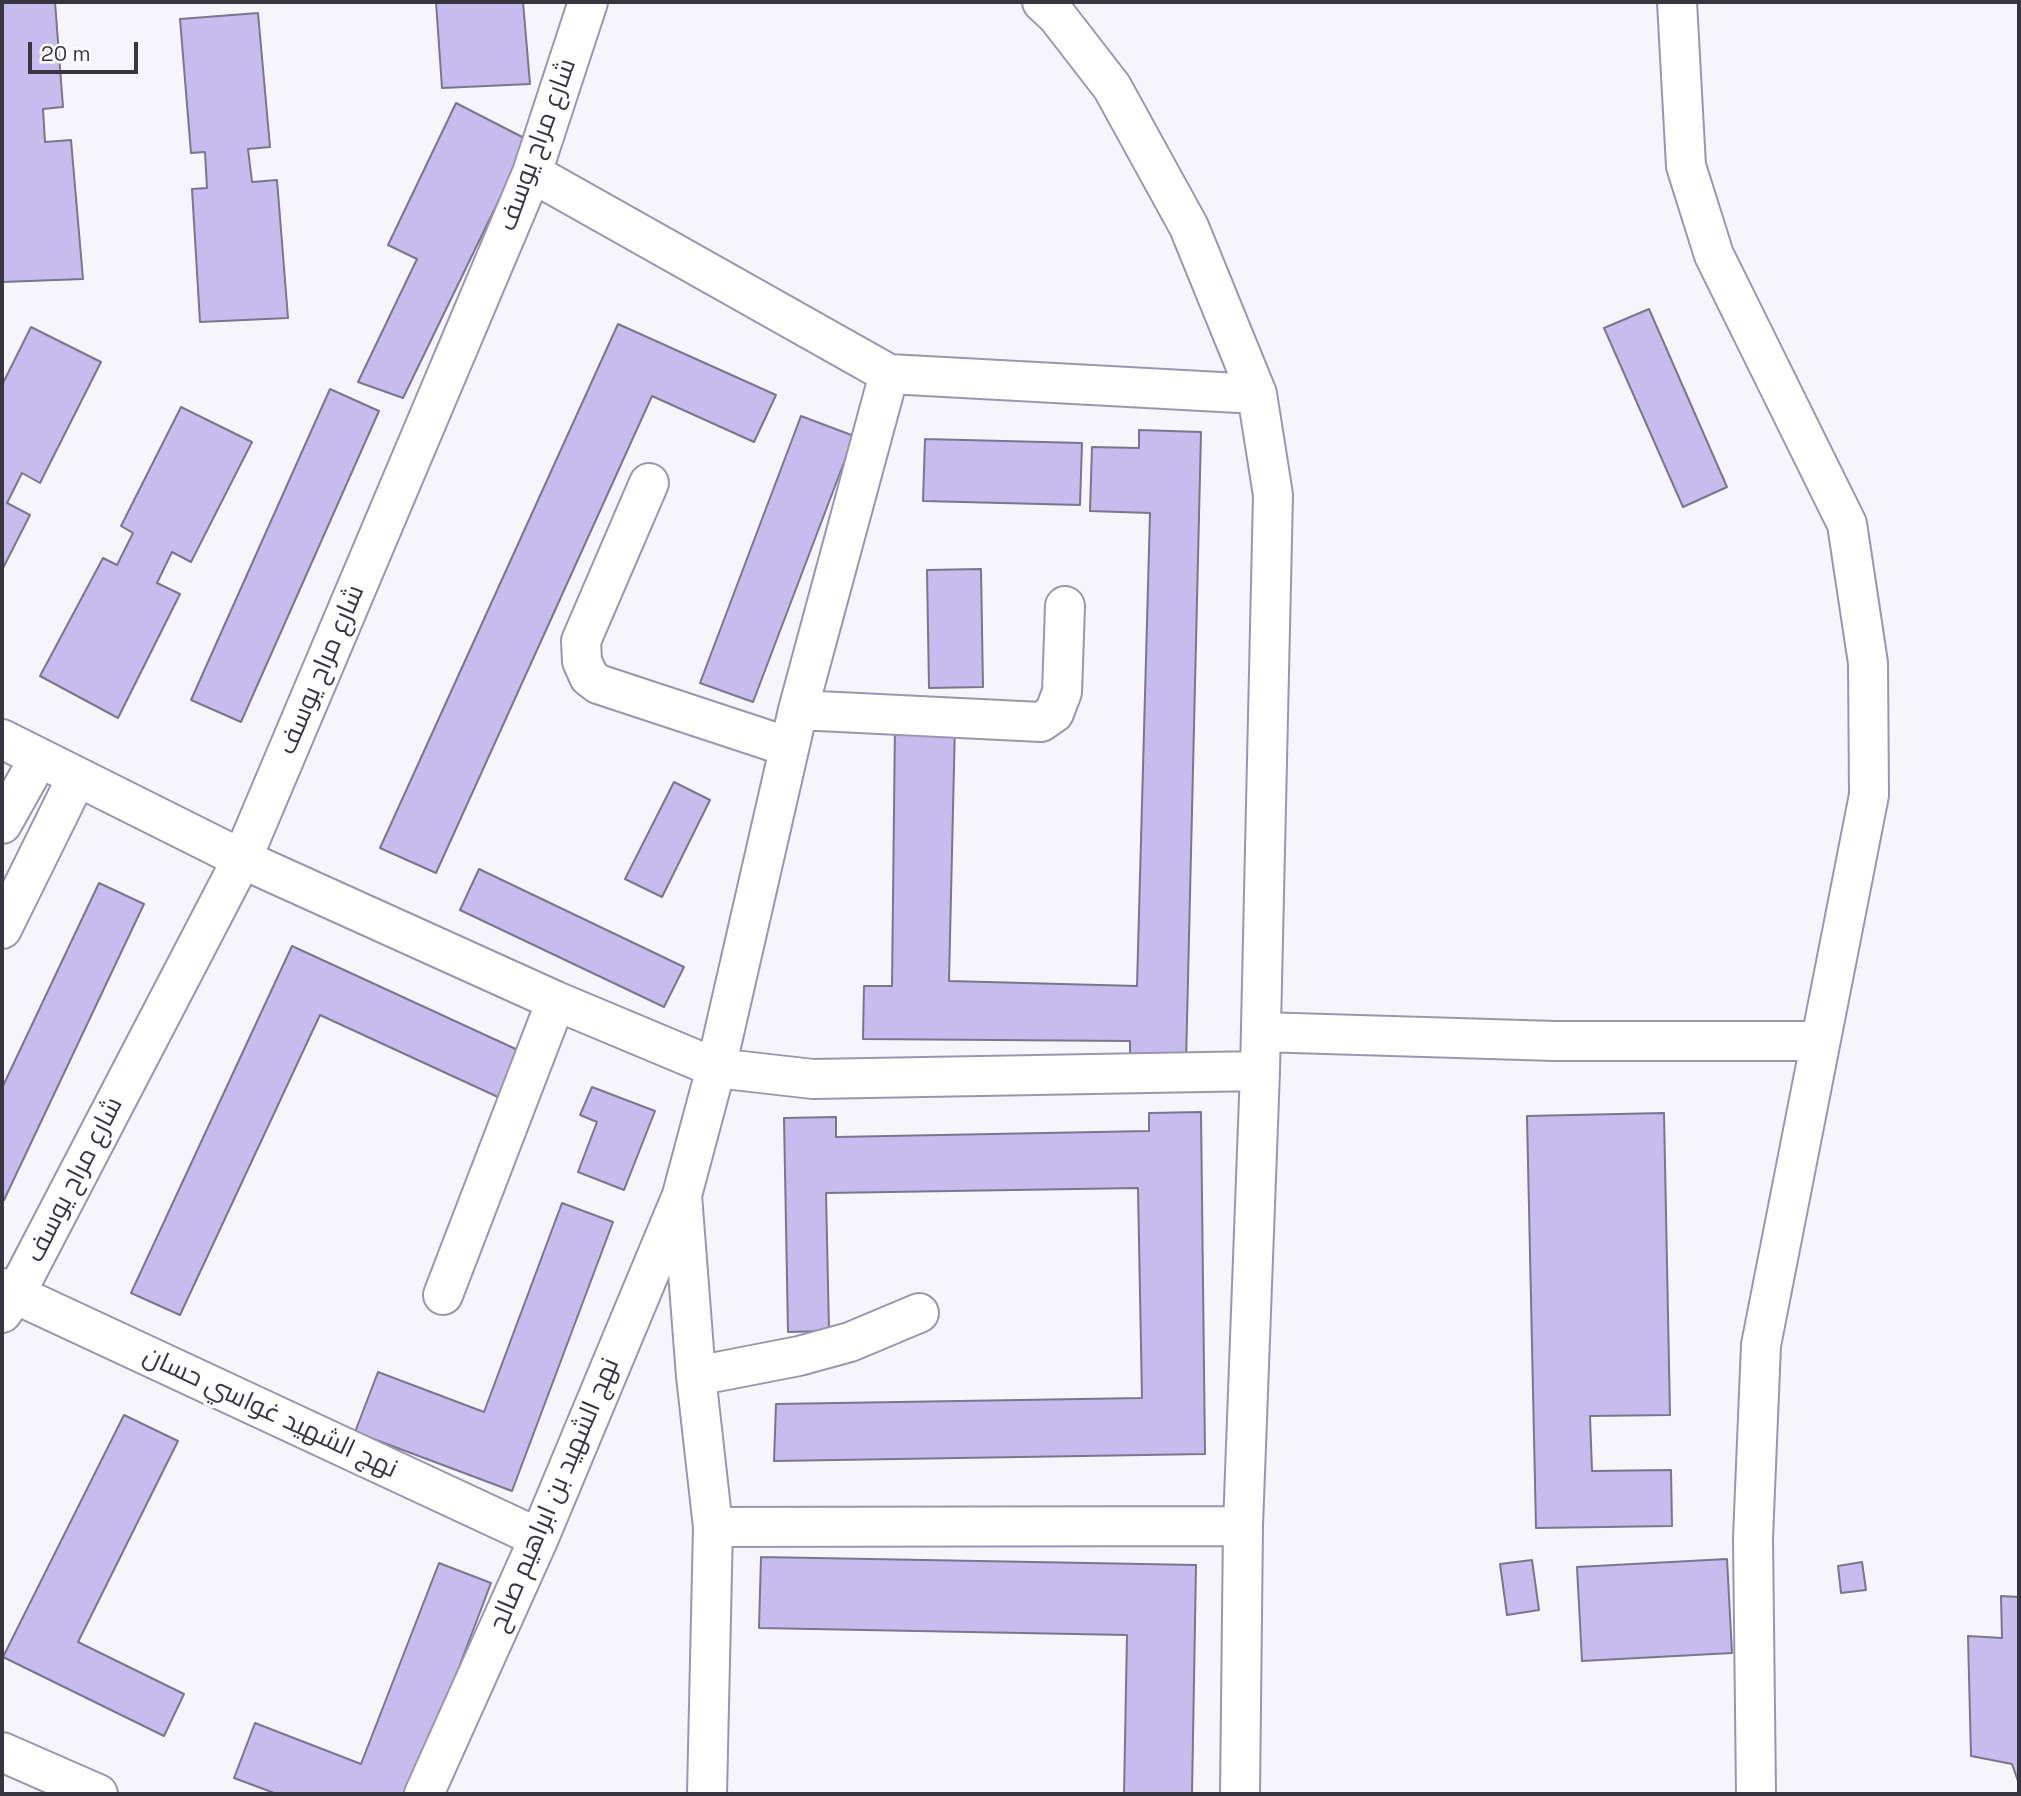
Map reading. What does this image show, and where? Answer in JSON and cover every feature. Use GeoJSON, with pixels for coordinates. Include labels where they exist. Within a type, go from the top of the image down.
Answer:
{"type":"FeatureCollection","features":[{"type":"Feature","properties":{"kind":"street","name":"شارع مراح يوسف"},"geometry":{"type":"LineString","coordinates":[[6,1299],[242,859],[532,173],[588,2]]}},
{"type":"Feature","properties":{"kind":"street"},"geometry":{"type":"LineString","coordinates":[[1042,2],[1057,16],[1112,87],[1188,227],[1257,394],[1273,495],[1260,1071],[1243,1526],[1240,1794]]}},
{"type":"Feature","properties":{"kind":"street"},"geometry":{"type":"LineString","coordinates":[[1677,2],[1686,166],[1714,254],[1847,524],[1868,663],[1868,795],[1761,1345],[1753,1538],[1756,1794]]}},
{"type":"Feature","properties":{"kind":"street"},"geometry":{"type":"LineString","coordinates":[[532,173],[889,374],[1257,394]]}},
{"type":"Feature","properties":{"kind":"street"},"geometry":{"type":"LineString","coordinates":[[707,1794],[713,1527],[696,1376],[682,1195],[716,1068],[798,710],[889,374]]}},
{"type":"Feature","properties":{"kind":"street"},"geometry":{"type":"LineString","coordinates":[[649,484],[581,642],[582,661],[589,677],[598,684],[789,747]]}},
{"type":"Feature","properties":{"kind":"street"},"geometry":{"type":"LineString","coordinates":[[798,710],[1041,722],[1054,713],[1062,692],[1065,606]]}},
{"type":"Feature","properties":{"kind":"street"},"geometry":{"type":"LineString","coordinates":[[2,739],[242,859],[556,1001],[716,1068],[813,1079],[1260,1071]]}},
{"type":"Feature","properties":{"kind":"street"},"geometry":{"type":"LineString","coordinates":[[2,824],[39,758]]}},
{"type":"Feature","properties":{"kind":"street"},"geometry":{"type":"LineString","coordinates":[[2,929],[77,777]]}},
{"type":"Feature","properties":{"kind":"street"},"geometry":{"type":"LineString","coordinates":[[443,1294],[556,1001]]}},
{"type":"Feature","properties":{"kind":"street"},"geometry":{"type":"LineString","coordinates":[[1261,1032],[1555,1041],[1819,1041]]}},
{"type":"Feature","properties":{"kind":"street","name":"نهج الشهيد بن ابراهيم صالح"},"geometry":{"type":"LineString","coordinates":[[424,1794],[539,1538],[682,1195]]}},
{"type":"Feature","properties":{"kind":"street","name":"نهج الشهيد غواسي حسان"},"geometry":{"type":"LineString","coordinates":[[6,1299],[539,1538]]}},
{"type":"Feature","properties":{"kind":"street"},"geometry":{"type":"LineString","coordinates":[[696,1376],[799,1356],[850,1342],[919,1313]]}},
{"type":"Feature","properties":{"kind":"street"},"geometry":{"type":"LineString","coordinates":[[713,1527],[1243,1526]]}},
{"type":"Feature","properties":{"kind":"street"},"geometry":{"type":"LineString","coordinates":[[2,1752],[98,1794]]}},
{"type":"Feature","properties":{"kind":"building"},"geometry":{"type":"Polygon","coordinates":[[[2,2],[55,2],[63,107],[43,109],[45,142],[71,140],[83,279],[2,282],[2,2]]]}},
{"type":"Feature","properties":{"kind":"building"},"geometry":{"type":"Polygon","coordinates":[[[436,2],[523,2],[530,84],[442,88],[436,2]]]}},
{"type":"Feature","properties":{"kind":"building"},"geometry":{"type":"Polygon","coordinates":[[[258,13],[270,147],[248,149],[252,182],[277,180],[288,318],[200,322],[192,189],[207,188],[205,152],[191,153],[180,19],[258,13]]]}},
{"type":"Feature","properties":{"kind":"building"},"geometry":{"type":"Polygon","coordinates":[[[456,103],[528,140],[403,398],[358,382],[417,259],[388,245],[456,103]]]}},
{"type":"Feature","properties":{"kind":"building"},"geometry":{"type":"Polygon","coordinates":[[[1649,309],[1727,487],[1683,507],[1604,328],[1649,309]]]}},
{"type":"Feature","properties":{"kind":"building"},"geometry":{"type":"Polygon","coordinates":[[[618,324],[776,395],[754,442],[652,396],[436,873],[380,848],[618,324]]]}},
{"type":"Feature","properties":{"kind":"building"},"geometry":{"type":"Polygon","coordinates":[[[31,327],[101,362],[40,483],[22,473],[7,503],[30,515],[2,570],[2,385],[31,327]]]}},
{"type":"Feature","properties":{"kind":"building"},"geometry":{"type":"Polygon","coordinates":[[[330,389],[379,411],[241,722],[191,700],[330,389]]]}},
{"type":"Feature","properties":{"kind":"building"},"geometry":{"type":"Polygon","coordinates":[[[181,407],[252,442],[191,562],[172,552],[157,583],[180,594],[118,718],[40,676],[103,558],[117,565],[133,533],[121,526],[181,407]]]}},
{"type":"Feature","properties":{"kind":"building"},"geometry":{"type":"Polygon","coordinates":[[[801,416],[854,436],[753,702],[700,683],[801,416]]]}},
{"type":"Feature","properties":{"kind":"building"},"geometry":{"type":"Polygon","coordinates":[[[1139,430],[1201,432],[1186,1063],[1130,1063],[1130,1041],[863,1039],[864,986],[892,986],[895,723],[955,723],[949,981],[1137,986],[1150,513],[1090,511],[1092,447],[1139,448],[1139,430]]]}},
{"type":"Feature","properties":{"kind":"building"},"geometry":{"type":"Polygon","coordinates":[[[925,439],[1082,443],[1080,505],[923,501],[925,439]]]}},
{"type":"Feature","properties":{"kind":"building"},"geometry":{"type":"Polygon","coordinates":[[[981,569],[983,687],[929,688],[927,570],[981,569]]]}},
{"type":"Feature","properties":{"kind":"building"},"geometry":{"type":"Polygon","coordinates":[[[674,782],[710,800],[662,897],[625,879],[674,782]]]}},
{"type":"Feature","properties":{"kind":"building"},"geometry":{"type":"Polygon","coordinates":[[[479,869],[684,967],[664,1007],[460,910],[479,869]]]}},
{"type":"Feature","properties":{"kind":"building"},"geometry":{"type":"Polygon","coordinates":[[[99,883],[144,904],[4,1200],[2,1088],[99,883]]]}},
{"type":"Feature","properties":{"kind":"building"},"geometry":{"type":"Polygon","coordinates":[[[292,946],[533,1057],[511,1103],[320,1015],[180,1315],[131,1293],[292,946]]]}},
{"type":"Feature","properties":{"kind":"building"},"geometry":{"type":"Polygon","coordinates":[[[592,1087],[655,1111],[624,1190],[578,1172],[597,1122],[580,1115],[592,1087]]]}},
{"type":"Feature","properties":{"kind":"building"},"geometry":{"type":"Polygon","coordinates":[[[1201,1112],[1205,1454],[774,1461],[776,1404],[1142,1398],[1138,1188],[826,1193],[829,1331],[788,1332],[784,1118],[836,1117],[836,1137],[1149,1131],[1149,1113],[1201,1112]]]}},
{"type":"Feature","properties":{"kind":"building"},"geometry":{"type":"Polygon","coordinates":[[[1664,1113],[1670,1415],[1590,1416],[1592,1471],[1671,1470],[1672,1526],[1536,1528],[1527,1116],[1664,1113]]]}},
{"type":"Feature","properties":{"kind":"building"},"geometry":{"type":"Polygon","coordinates":[[[562,1203],[613,1222],[512,1491],[355,1432],[378,1372],[484,1412],[562,1203]]]}},
{"type":"Feature","properties":{"kind":"building"},"geometry":{"type":"Polygon","coordinates":[[[124,1415],[178,1441],[78,1642],[184,1694],[164,1736],[3,1657],[124,1415]]]}},
{"type":"Feature","properties":{"kind":"building"},"geometry":{"type":"Polygon","coordinates":[[[761,1557],[1196,1565],[1192,1794],[1124,1794],[1127,1635],[759,1628],[761,1557]]]}},
{"type":"Feature","properties":{"kind":"building"},"geometry":{"type":"Polygon","coordinates":[[[1727,1559],[1732,1653],[1582,1661],[1577,1567],[1727,1559]]]}},
{"type":"Feature","properties":{"kind":"building"},"geometry":{"type":"Polygon","coordinates":[[[1532,1560],[1539,1610],[1507,1615],[1500,1564],[1532,1560]]]}},
{"type":"Feature","properties":{"kind":"building"},"geometry":{"type":"Polygon","coordinates":[[[1862,1562],[1866,1590],[1841,1593],[1838,1566],[1862,1562]]]}},
{"type":"Feature","properties":{"kind":"building"},"geometry":{"type":"Polygon","coordinates":[[[439,1563],[491,1583],[411,1794],[277,1794],[234,1778],[255,1723],[361,1764],[439,1563]]]}},
{"type":"Feature","properties":{"kind":"building"},"geometry":{"type":"Polygon","coordinates":[[[2001,1596],[2019,1597],[2019,1784],[2012,1764],[1971,1756],[1968,1636],[2002,1638],[2001,1596]]]}}]}
